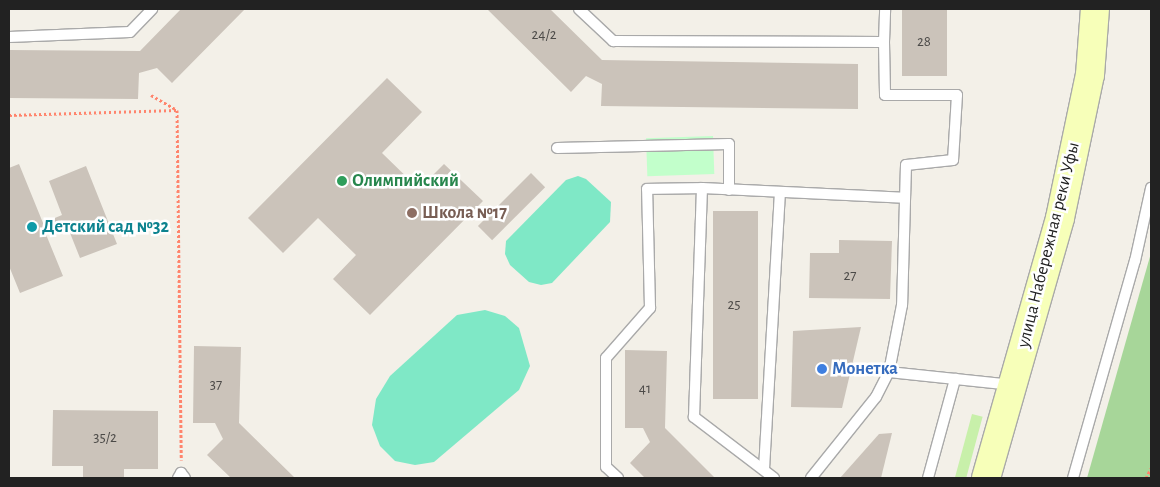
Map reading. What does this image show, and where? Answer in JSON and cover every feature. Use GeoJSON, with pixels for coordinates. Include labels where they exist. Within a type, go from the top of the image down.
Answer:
{"type":"FeatureCollection","features":[{"type":"Feature","properties":{"kind":"street","name":"улица Набережная реки Уфы"},"geometry":{"type":"LineString","coordinates":[[986,478],[1060,218],[1090,75],[1095,9]]}},
{"type":"Feature","properties":{"kind":"lane"},"geometry":{"type":"LineString","coordinates":[[9,37],[130,32],[152,9]]}},
{"type":"Feature","properties":{"kind":"lane"},"geometry":{"type":"LineString","coordinates":[[579,9],[613,41],[884,42]]}},
{"type":"Feature","properties":{"kind":"lane"},"geometry":{"type":"LineString","coordinates":[[811,478],[876,397],[889,372],[902,305],[906,165],[952,160],[957,95],[885,95],[884,9]]}},
{"type":"Feature","properties":{"kind":"lane"},"geometry":{"type":"LineString","coordinates":[[557,148],[729,144],[730,190]]}},
{"type":"Feature","properties":{"kind":"lane"},"geometry":{"type":"LineString","coordinates":[[618,478],[606,467],[606,358],[650,308],[647,189],[702,188],[904,198]]}},
{"type":"Feature","properties":{"kind":"lane"},"geometry":{"type":"LineString","coordinates":[[702,188],[694,417],[774,478]]}},
{"type":"Feature","properties":{"kind":"lane"},"geometry":{"type":"LineString","coordinates":[[1073,478],[1135,260],[1151,188]]}},
{"type":"Feature","properties":{"kind":"lane"},"geometry":{"type":"LineString","coordinates":[[764,469],[780,192]]}},
{"type":"Feature","properties":{"kind":"lane"},"geometry":{"type":"LineString","coordinates":[[889,372],[1013,385]]}},
{"type":"Feature","properties":{"kind":"lane"},"geometry":{"type":"LineString","coordinates":[[928,478],[955,379]]}},
{"type":"Feature","properties":{"kind":"path"},"geometry":{"type":"LineString","coordinates":[[152,95],[178,110]]}},
{"type":"Feature","properties":{"kind":"path"},"geometry":{"type":"LineString","coordinates":[[9,115],[178,110]]}},
{"type":"Feature","properties":{"kind":"path"},"geometry":{"type":"LineString","coordinates":[[178,110],[181,477]]}},
{"type":"Feature","properties":{"kind":"path"},"geometry":{"type":"LineString","coordinates":[[1146,478],[1151,468]]}},
{"type":"Feature","properties":{"kind":"green space"},"geometry":{"type":"Polygon","coordinates":[[[713,136],[714,174],[647,176],[646,138],[713,136]]]}},
{"type":"Feature","properties":{"kind":"green space"},"geometry":{"type":"Polygon","coordinates":[[[578,176],[586,179],[611,202],[610,222],[552,283],[541,285],[529,282],[510,265],[505,254],[506,241],[566,180],[578,176]]]}},
{"type":"Feature","properties":{"kind":"green space"},"geometry":{"type":"Polygon","coordinates":[[[1151,253],[1151,478],[1087,478],[1151,253]]]}},
{"type":"Feature","properties":{"kind":"green space"},"geometry":{"type":"Polygon","coordinates":[[[485,310],[505,316],[519,328],[530,366],[519,390],[434,462],[415,465],[395,461],[380,446],[372,425],[376,399],[390,376],[457,315],[485,310]]]}},
{"type":"Feature","properties":{"kind":"green space"},"geometry":{"type":"Polygon","coordinates":[[[972,414],[983,417],[966,478],[955,478],[972,414]]]}},
{"type":"Feature","properties":{"kind":"building"},"geometry":{"type":"Polygon","coordinates":[[[181,9],[245,9],[172,83],[157,68],[139,73],[138,99],[9,98],[9,50],[140,51],[181,9]]]}},
{"type":"Feature","properties":{"kind":"building"},"geometry":{"type":"Polygon","coordinates":[[[487,9],[550,9],[602,60],[858,64],[858,109],[601,106],[602,84],[586,76],[571,92],[487,9]]]}},
{"type":"Feature","properties":{"kind":"building"},"geometry":{"type":"Polygon","coordinates":[[[902,9],[947,9],[947,76],[902,76],[902,9]]]}},
{"type":"Feature","properties":{"kind":"building"},"geometry":{"type":"Polygon","coordinates":[[[387,78],[422,112],[382,153],[419,189],[444,164],[483,201],[370,315],[333,279],[356,255],[318,218],[283,253],[248,218],[387,78]]]}},
{"type":"Feature","properties":{"kind":"building","name":"Детский сад №32"},"geometry":{"type":"Polygon","coordinates":[[[19,164],[43,223],[62,215],[49,181],[86,166],[117,244],[80,258],[66,223],[45,232],[63,276],[20,293],[9,266],[9,168],[19,164]]]}},
{"type":"Feature","properties":{"kind":"building"},"geometry":{"type":"Polygon","coordinates":[[[531,173],[545,187],[492,240],[478,226],[531,173]]]}},
{"type":"Feature","properties":{"kind":"building"},"geometry":{"type":"Polygon","coordinates":[[[713,211],[758,211],[758,399],[713,399],[713,211]]]}},
{"type":"Feature","properties":{"kind":"building"},"geometry":{"type":"Polygon","coordinates":[[[839,240],[892,241],[890,299],[809,298],[810,253],[839,253],[839,240]]]}},
{"type":"Feature","properties":{"kind":"building","name":"Монетка"},"geometry":{"type":"Polygon","coordinates":[[[861,327],[842,408],[791,407],[793,331],[861,327]]]}},
{"type":"Feature","properties":{"kind":"building"},"geometry":{"type":"Polygon","coordinates":[[[194,346],[241,347],[239,423],[295,478],[231,478],[207,455],[223,439],[215,423],[193,423],[194,346]]]}},
{"type":"Feature","properties":{"kind":"building"},"geometry":{"type":"Polygon","coordinates":[[[625,350],[667,351],[665,428],[715,478],[645,478],[630,463],[650,442],[643,428],[625,428],[625,350]]]}},
{"type":"Feature","properties":{"kind":"building"},"geometry":{"type":"Polygon","coordinates":[[[53,410],[158,411],[158,469],[124,469],[124,478],[83,478],[83,466],[52,466],[53,410]]]}},
{"type":"Feature","properties":{"kind":"building"},"geometry":{"type":"Polygon","coordinates":[[[892,433],[881,478],[840,478],[879,434],[892,433]]]}},
{"type":"Feature","properties":{"kind":"place","name":"Олимпийский"},"geometry":{"type":"Point","coordinates":[342,181]}},
{"type":"Feature","properties":{"kind":"place","name":"Школа №17"},"geometry":{"type":"Point","coordinates":[412,213]}},
{"type":"Feature","properties":{"kind":"place","name":"Детский сад №32"},"geometry":{"type":"Point","coordinates":[32,227]}},
{"type":"Feature","properties":{"kind":"place","name":"Монетка"},"geometry":{"type":"Point","coordinates":[822,369]}}]}
